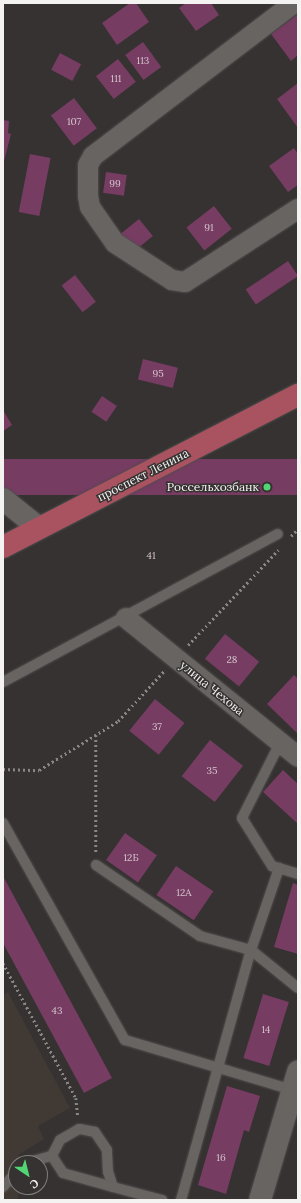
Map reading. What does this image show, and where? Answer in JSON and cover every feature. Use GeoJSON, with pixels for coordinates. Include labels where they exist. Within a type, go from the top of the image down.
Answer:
{"type":"FeatureCollection","features":[{"type":"Feature","properties":{"kind":"main road","name":"проспект Ленина"},"geometry":{"type":"LineString","coordinates":[[3,547],[293,397]]}},
{"type":"Feature","properties":{"kind":"street"},"geometry":{"type":"LineString","coordinates":[[294,3],[93,156],[88,165],[88,196],[90,207],[114,243],[172,280],[185,282],[298,209]]}},
{"type":"Feature","properties":{"kind":"street"},"geometry":{"type":"LineString","coordinates":[[3,499],[39,528]]}},
{"type":"Feature","properties":{"kind":"street","name":"улица Чехова"},"geometry":{"type":"LineString","coordinates":[[126,618],[298,757]]}},
{"type":"Feature","properties":{"kind":"street"},"geometry":{"type":"LineString","coordinates":[[260,1200],[295,1081]]}},
{"type":"Feature","properties":{"kind":"lane"},"geometry":{"type":"LineString","coordinates":[[3,682],[126,618],[278,534]]}},
{"type":"Feature","properties":{"kind":"lane"},"geometry":{"type":"LineString","coordinates":[[280,743],[242,818],[272,866],[298,874]]}},
{"type":"Feature","properties":{"kind":"lane"},"geometry":{"type":"LineString","coordinates":[[3,823],[126,1040],[218,1068],[295,1081]]}},
{"type":"Feature","properties":{"kind":"lane"},"geometry":{"type":"LineString","coordinates":[[96,865],[200,936],[251,950],[298,988]]}},
{"type":"Feature","properties":{"kind":"lane"},"geometry":{"type":"LineString","coordinates":[[181,1200],[251,950],[279,868]]}},
{"type":"Feature","properties":{"kind":"lane"},"geometry":{"type":"LineString","coordinates":[[48,1157],[52,1156],[60,1140],[79,1129],[95,1132],[107,1150],[108,1172],[114,1187]]}},
{"type":"Feature","properties":{"kind":"lane"},"geometry":{"type":"LineString","coordinates":[[52,1156],[62,1173],[162,1200]]}},
{"type":"Feature","properties":{"kind":"path"},"geometry":{"type":"LineString","coordinates":[[96,735],[96,865]]}},
{"type":"Feature","properties":{"kind":"path"},"geometry":{"type":"LineString","coordinates":[[3,963],[76,1098],[79,1129]]}},
{"type":"Feature","properties":{"kind":"shaded area"},"geometry":{"type":"Polygon","coordinates":[[[8,992],[70,1108],[38,1126],[44,1139],[18,1155],[8,1155],[8,1195],[19,1195],[17,1200],[3,1200],[3,995],[8,992]]]}},
{"type":"Feature","properties":{"kind":"building"},"geometry":{"type":"Polygon","coordinates":[[[130,3],[136,3],[149,22],[117,45],[102,23],[130,3]]]}},
{"type":"Feature","properties":{"kind":"building"},"geometry":{"type":"Polygon","coordinates":[[[186,3],[211,3],[219,15],[196,31],[179,8],[186,3]]]}},
{"type":"Feature","properties":{"kind":"building"},"geometry":{"type":"Polygon","coordinates":[[[298,14],[298,55],[291,61],[271,34],[298,14]]]}},
{"type":"Feature","properties":{"kind":"building"},"geometry":{"type":"Polygon","coordinates":[[[143,42],[161,67],[143,80],[125,55],[143,42]]]}},
{"type":"Feature","properties":{"kind":"building"},"geometry":{"type":"Polygon","coordinates":[[[60,53],[81,64],[72,81],[51,70],[60,53]]]}},
{"type":"Feature","properties":{"kind":"building"},"geometry":{"type":"Polygon","coordinates":[[[118,59],[136,82],[114,99],[96,76],[118,59]]]}},
{"type":"Feature","properties":{"kind":"building"},"geometry":{"type":"Polygon","coordinates":[[[298,83],[298,128],[277,99],[298,83]]]}},
{"type":"Feature","properties":{"kind":"building"},"geometry":{"type":"Polygon","coordinates":[[[74,98],[97,128],[74,146],[51,115],[74,98]]]}},
{"type":"Feature","properties":{"kind":"building"},"geometry":{"type":"Polygon","coordinates":[[[3,120],[9,121],[8,133],[11,134],[4,161],[3,120]]]}},
{"type":"Feature","properties":{"kind":"building"},"geometry":{"type":"Polygon","coordinates":[[[294,148],[298,154],[298,185],[288,192],[269,166],[294,148]]]}},
{"type":"Feature","properties":{"kind":"building"},"geometry":{"type":"Polygon","coordinates":[[[30,154],[51,158],[39,216],[19,212],[30,154]]]}},
{"type":"Feature","properties":{"kind":"building"},"geometry":{"type":"Polygon","coordinates":[[[106,172],[127,175],[124,196],[103,193],[106,172]]]}},
{"type":"Feature","properties":{"kind":"building"},"geometry":{"type":"Polygon","coordinates":[[[214,206],[232,229],[204,250],[186,228],[214,206]]]}},
{"type":"Feature","properties":{"kind":"building"},"geometry":{"type":"Polygon","coordinates":[[[139,219],[153,236],[134,251],[120,234],[139,219]]]}},
{"type":"Feature","properties":{"kind":"building"},"geometry":{"type":"Polygon","coordinates":[[[288,261],[298,276],[256,304],[246,290],[288,261]]]}},
{"type":"Feature","properties":{"kind":"building"},"geometry":{"type":"Polygon","coordinates":[[[75,275],[96,302],[83,312],[62,285],[75,275]]]}},
{"type":"Feature","properties":{"kind":"building"},"geometry":{"type":"Polygon","coordinates":[[[143,359],[178,368],[173,388],[138,379],[143,359]]]}},
{"type":"Feature","properties":{"kind":"building"},"geometry":{"type":"Polygon","coordinates":[[[102,396],[117,406],[106,422],[91,412],[102,396]]]}},
{"type":"Feature","properties":{"kind":"building"},"geometry":{"type":"Polygon","coordinates":[[[3,410],[12,425],[3,431],[3,410]]]}},
{"type":"Feature","properties":{"kind":"building"},"geometry":{"type":"Polygon","coordinates":[[[3,459],[298,459],[298,495],[3,495],[3,459]]]}},
{"type":"Feature","properties":{"kind":"building"},"geometry":{"type":"Polygon","coordinates":[[[225,634],[259,662],[239,687],[205,659],[225,634]]]}},
{"type":"Feature","properties":{"kind":"building"},"geometry":{"type":"Polygon","coordinates":[[[294,675],[298,679],[298,734],[267,704],[294,675]]]}},
{"type":"Feature","properties":{"kind":"building"},"geometry":{"type":"Polygon","coordinates":[[[155,699],[185,723],[159,755],[129,731],[155,699]]]}},
{"type":"Feature","properties":{"kind":"building"},"geometry":{"type":"Polygon","coordinates":[[[210,740],[243,766],[215,802],[182,776],[210,740]]]}},
{"type":"Feature","properties":{"kind":"building"},"geometry":{"type":"Polygon","coordinates":[[[283,770],[298,784],[298,824],[263,792],[283,770]]]}},
{"type":"Feature","properties":{"kind":"building"},"geometry":{"type":"Polygon","coordinates":[[[125,833],[157,855],[138,882],[106,860],[125,833]]]}},
{"type":"Feature","properties":{"kind":"building"},"geometry":{"type":"Polygon","coordinates":[[[176,866],[213,891],[194,920],[156,895],[176,866]]]}},
{"type":"Feature","properties":{"kind":"building"},"geometry":{"type":"Polygon","coordinates":[[[3,876],[112,1078],[84,1093],[3,943],[3,876]]]}},
{"type":"Feature","properties":{"kind":"building"},"geometry":{"type":"Polygon","coordinates":[[[293,883],[298,885],[298,954],[274,947],[293,883]]]}},
{"type":"Feature","properties":{"kind":"building"},"geometry":{"type":"Polygon","coordinates":[[[263,994],[289,1002],[269,1066],[243,1058],[263,994]]]}},
{"type":"Feature","properties":{"kind":"building"},"geometry":{"type":"Polygon","coordinates":[[[227,1086],[260,1096],[249,1132],[244,1130],[226,1194],[198,1185],[227,1086]]]}},
{"type":"Feature","properties":{"kind":"place","name":"Россельхозбанк"},"geometry":{"type":"Point","coordinates":[267,487]}}]}
